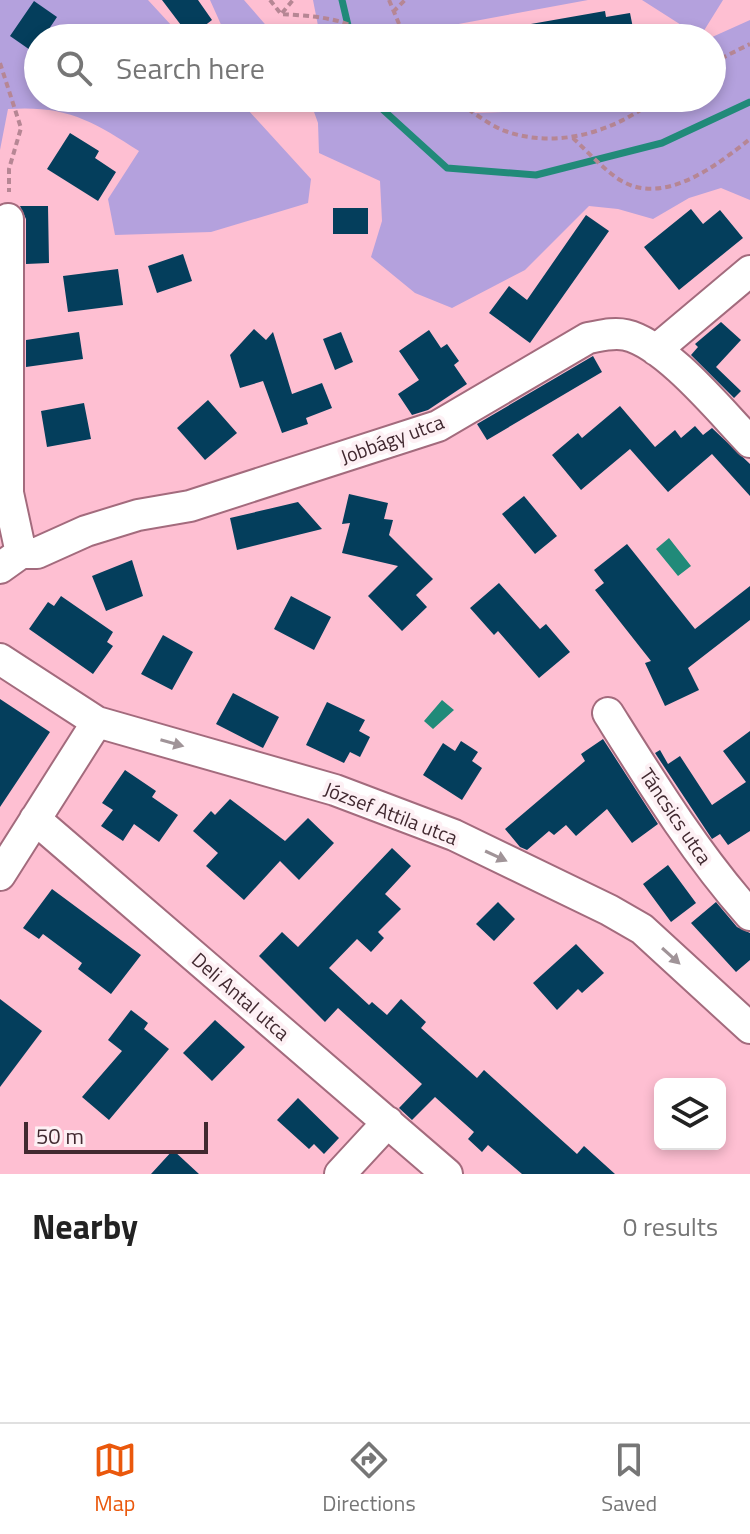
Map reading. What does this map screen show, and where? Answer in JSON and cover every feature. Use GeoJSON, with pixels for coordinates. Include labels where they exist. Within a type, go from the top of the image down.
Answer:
{"type":"FeatureCollection","features":[{"type":"Feature","properties":{"kind":"street"},"geometry":{"type":"LineString","coordinates":[[8,219],[10,560]]}},
{"type":"Feature","properties":{"kind":"street"},"geometry":{"type":"LineString","coordinates":[[750,271],[656,350],[750,442]]}},
{"type":"Feature","properties":{"kind":"street","name":"Jobbágy utca"},"geometry":{"type":"LineString","coordinates":[[10,560],[138,515],[190,506],[438,426],[588,338],[607,334],[627,335],[656,350]]}},
{"type":"Feature","properties":{"kind":"street","name":"József Attila utca"},"geometry":{"type":"LineString","coordinates":[[0,659],[97,722],[335,790],[454,835],[609,910],[642,929],[750,1028]]}},
{"type":"Feature","properties":{"kind":"street","name":"Táncsics utca"},"geometry":{"type":"LineString","coordinates":[[608,713],[683,830],[719,881],[750,915]]}},
{"type":"Feature","properties":{"kind":"street"},"geometry":{"type":"LineString","coordinates":[[0,875],[97,722]]}},
{"type":"Feature","properties":{"kind":"street","name":"Deli Antal utca"},"geometry":{"type":"LineString","coordinates":[[35,819],[447,1174]]}},
{"type":"Feature","properties":{"kind":"street"},"geometry":{"type":"LineString","coordinates":[[340,1174],[388,1122]]}},
{"type":"Feature","properties":{"kind":"path"},"geometry":{"type":"LineString","coordinates":[[270,0],[281,14],[323,17],[344,24]]}},
{"type":"Feature","properties":{"kind":"path"},"geometry":{"type":"LineString","coordinates":[[281,14],[293,0]]}},
{"type":"Feature","properties":{"kind":"path"},"geometry":{"type":"LineString","coordinates":[[389,0],[399,24]]}},
{"type":"Feature","properties":{"kind":"path"},"geometry":{"type":"LineString","coordinates":[[393,12],[405,0]]}},
{"type":"Feature","properties":{"kind":"path"},"geometry":{"type":"LineString","coordinates":[[726,56],[750,44]]}},
{"type":"Feature","properties":{"kind":"path"},"geometry":{"type":"LineString","coordinates":[[0,63],[21,128],[9,169],[8,219]]}},
{"type":"Feature","properties":{"kind":"path"},"geometry":{"type":"LineString","coordinates":[[475,112],[505,130],[535,137],[573,138],[639,112]]}},
{"type":"Feature","properties":{"kind":"path"},"geometry":{"type":"LineString","coordinates":[[573,138],[622,181],[654,189],[686,181],[717,165],[750,139]]}},
{"type":"Feature","properties":{"kind":"shaded area"},"geometry":{"type":"Polygon","coordinates":[[[0,0],[148,0],[170,24],[24,24],[24,108],[8,109],[0,150],[0,0]]]}},
{"type":"Feature","properties":{"kind":"shaded area"},"geometry":{"type":"Polygon","coordinates":[[[210,0],[244,0],[265,24],[221,24],[210,0]]]}},
{"type":"Feature","properties":{"kind":"shaded area"},"geometry":{"type":"Polygon","coordinates":[[[313,0],[588,0],[458,24],[318,24],[313,0]]]}},
{"type":"Feature","properties":{"kind":"shaded area"},"geometry":{"type":"Polygon","coordinates":[[[642,0],[723,0],[708,24],[680,24],[642,0]]]}},
{"type":"Feature","properties":{"kind":"shaded area"},"geometry":{"type":"Polygon","coordinates":[[[750,20],[750,200],[721,188],[689,198],[653,219],[618,209],[589,206],[525,270],[452,308],[415,293],[371,257],[382,221],[380,181],[319,153],[318,123],[314,112],[726,112],[726,31],[750,20]]]}},
{"type":"Feature","properties":{"kind":"shaded area"},"geometry":{"type":"Polygon","coordinates":[[[57,112],[250,112],[311,179],[308,203],[211,232],[115,235],[108,199],[139,151],[93,123],[57,112]]]}},
{"type":"Feature","properties":{"kind":"shaded area"},"geometry":{"type":"Polygon","coordinates":[[[669,538],[691,566],[678,576],[656,549],[669,538]]]}},
{"type":"Feature","properties":{"kind":"shaded area"},"geometry":{"type":"Polygon","coordinates":[[[442,700],[454,710],[433,729],[424,721],[442,700]]]}},
{"type":"Feature","properties":{"kind":"building"},"geometry":{"type":"Polygon","coordinates":[[[162,0],[198,0],[212,20],[207,24],[180,24],[162,0]]]}},
{"type":"Feature","properties":{"kind":"building"},"geometry":{"type":"Polygon","coordinates":[[[34,1],[57,17],[52,24],[24,24],[24,46],[10,36],[34,1]]]}},
{"type":"Feature","properties":{"kind":"building"},"geometry":{"type":"Polygon","coordinates":[[[605,11],[606,17],[630,13],[632,24],[531,24],[605,11]]]}},
{"type":"Feature","properties":{"kind":"building"},"geometry":{"type":"Polygon","coordinates":[[[70,133],[99,151],[95,158],[116,172],[98,201],[47,169],[70,133]]]}},
{"type":"Feature","properties":{"kind":"building"},"geometry":{"type":"Polygon","coordinates":[[[20,206],[48,206],[49,263],[26,264],[26,219],[20,206]]]}},
{"type":"Feature","properties":{"kind":"building"},"geometry":{"type":"Polygon","coordinates":[[[333,208],[368,208],[368,234],[333,234],[333,208]]]}},
{"type":"Feature","properties":{"kind":"building"},"geometry":{"type":"Polygon","coordinates":[[[691,209],[703,224],[720,210],[743,238],[679,290],[644,247],[691,209]]]}},
{"type":"Feature","properties":{"kind":"building"},"geometry":{"type":"Polygon","coordinates":[[[586,215],[609,231],[530,343],[489,313],[509,286],[527,300],[586,215]]]}},
{"type":"Feature","properties":{"kind":"building"},"geometry":{"type":"Polygon","coordinates":[[[183,254],[192,281],[157,293],[148,266],[183,254]]]}},
{"type":"Feature","properties":{"kind":"building"},"geometry":{"type":"Polygon","coordinates":[[[118,269],[123,305],[68,312],[63,276],[118,269]]]}},
{"type":"Feature","properties":{"kind":"building"},"geometry":{"type":"Polygon","coordinates":[[[721,322],[741,340],[716,367],[741,391],[734,398],[691,355],[698,347],[695,344],[721,322]]]}},
{"type":"Feature","properties":{"kind":"building"},"geometry":{"type":"Polygon","coordinates":[[[254,329],[266,340],[273,332],[292,394],[322,383],[332,408],[306,418],[308,424],[282,433],[263,381],[240,388],[230,355],[254,329]]]}},
{"type":"Feature","properties":{"kind":"building"},"geometry":{"type":"Polygon","coordinates":[[[429,330],[441,348],[447,344],[459,361],[454,365],[467,384],[428,410],[412,415],[398,394],[419,380],[399,351],[429,330]]]}},
{"type":"Feature","properties":{"kind":"building"},"geometry":{"type":"Polygon","coordinates":[[[79,332],[83,359],[26,367],[26,340],[79,332]]]}},
{"type":"Feature","properties":{"kind":"building"},"geometry":{"type":"Polygon","coordinates":[[[341,332],[353,362],[335,370],[323,339],[341,332]]]}},
{"type":"Feature","properties":{"kind":"building"},"geometry":{"type":"Polygon","coordinates":[[[593,356],[602,372],[487,440],[477,424],[593,356]]]}},
{"type":"Feature","properties":{"kind":"building"},"geometry":{"type":"Polygon","coordinates":[[[208,400],[237,433],[205,460],[177,428],[208,400]]]}},
{"type":"Feature","properties":{"kind":"building"},"geometry":{"type":"Polygon","coordinates":[[[84,403],[91,439],[47,447],[41,411],[84,403]]]}},
{"type":"Feature","properties":{"kind":"building"},"geometry":{"type":"Polygon","coordinates":[[[620,406],[655,447],[675,430],[681,438],[695,426],[703,435],[712,428],[750,464],[750,496],[712,454],[668,492],[630,449],[581,490],[552,455],[578,433],[582,438],[620,406]]]}},
{"type":"Feature","properties":{"kind":"building"},"geometry":{"type":"Polygon","coordinates":[[[349,494],[388,503],[384,519],[393,520],[389,535],[433,579],[416,595],[427,607],[402,631],[368,596],[398,566],[342,553],[350,523],[342,524],[349,494]]]}},
{"type":"Feature","properties":{"kind":"building"},"geometry":{"type":"Polygon","coordinates":[[[524,496],[557,536],[535,554],[502,514],[524,496]]]}},
{"type":"Feature","properties":{"kind":"building"},"geometry":{"type":"Polygon","coordinates":[[[298,502],[322,529],[237,550],[230,518],[298,502]]]}},
{"type":"Feature","properties":{"kind":"building"},"geometry":{"type":"Polygon","coordinates":[[[627,544],[695,629],[750,586],[750,620],[688,668],[699,690],[665,706],[645,663],[651,661],[595,590],[604,583],[594,570],[627,544]]]}},
{"type":"Feature","properties":{"kind":"building"},"geometry":{"type":"Polygon","coordinates":[[[132,560],[143,596],[106,611],[92,576],[132,560]]]}},
{"type":"Feature","properties":{"kind":"building"},"geometry":{"type":"Polygon","coordinates":[[[499,583],[540,629],[546,624],[570,652],[539,678],[498,631],[494,635],[470,608],[499,583]]]}},
{"type":"Feature","properties":{"kind":"building"},"geometry":{"type":"Polygon","coordinates":[[[61,596],[113,632],[107,642],[113,646],[93,674],[29,629],[48,602],[54,606],[61,596]]]}},
{"type":"Feature","properties":{"kind":"building"},"geometry":{"type":"Polygon","coordinates":[[[291,596],[331,617],[314,650],[274,629],[291,596]]]}},
{"type":"Feature","properties":{"kind":"building"},"geometry":{"type":"Polygon","coordinates":[[[163,635],[193,652],[172,690],[141,674],[163,635]]]}},
{"type":"Feature","properties":{"kind":"building"},"geometry":{"type":"Polygon","coordinates":[[[233,693],[279,717],[263,748],[216,724],[233,693]]]}},
{"type":"Feature","properties":{"kind":"building"},"geometry":{"type":"Polygon","coordinates":[[[0,699],[50,732],[0,807],[0,699]]]}},
{"type":"Feature","properties":{"kind":"building"},"geometry":{"type":"Polygon","coordinates":[[[327,702],[365,720],[359,731],[370,737],[360,757],[350,752],[344,763],[306,745],[327,702]]]}},
{"type":"Feature","properties":{"kind":"building"},"geometry":{"type":"Polygon","coordinates":[[[750,731],[750,831],[728,845],[720,834],[712,839],[655,753],[660,750],[668,764],[680,756],[712,805],[746,782],[723,751],[750,731]]]}},
{"type":"Feature","properties":{"kind":"building"},"geometry":{"type":"Polygon","coordinates":[[[603,739],[658,824],[632,843],[607,809],[576,836],[566,825],[554,835],[549,831],[527,850],[520,847],[505,829],[585,761],[581,754],[603,739]]]}},
{"type":"Feature","properties":{"kind":"building"},"geometry":{"type":"Polygon","coordinates":[[[461,741],[478,752],[472,761],[482,768],[462,800],[423,775],[443,743],[455,751],[461,741]]]}},
{"type":"Feature","properties":{"kind":"building"},"geometry":{"type":"Polygon","coordinates":[[[125,770],[156,791],[152,797],[178,815],[159,842],[134,824],[123,841],[101,826],[113,810],[102,803],[125,770]]]}},
{"type":"Feature","properties":{"kind":"building"},"geometry":{"type":"Polygon","coordinates":[[[230,799],[285,841],[308,818],[334,843],[299,880],[280,861],[244,900],[206,866],[218,853],[193,831],[211,811],[215,815],[230,799]]]}},
{"type":"Feature","properties":{"kind":"building"},"geometry":{"type":"Polygon","coordinates":[[[392,848],[411,866],[385,894],[401,909],[378,932],[384,938],[371,952],[357,939],[329,968],[369,1005],[372,1002],[387,1015],[401,999],[426,1022],[421,1028],[477,1078],[484,1070],[577,1154],[584,1146],[615,1174],[522,1174],[488,1145],[482,1152],[468,1139],[474,1132],[435,1097],[412,1120],[399,1108],[422,1084],[338,1008],[325,1022],[259,956],[282,932],[298,947],[392,848]]]}},
{"type":"Feature","properties":{"kind":"building"},"geometry":{"type":"Polygon","coordinates":[[[668,865],[696,903],[671,922],[643,884],[668,865]]]}},
{"type":"Feature","properties":{"kind":"building"},"geometry":{"type":"Polygon","coordinates":[[[52,889],[141,955],[111,994],[78,969],[82,963],[43,934],[39,939],[23,928],[52,889]]]}},
{"type":"Feature","properties":{"kind":"building"},"geometry":{"type":"Polygon","coordinates":[[[498,902],[515,919],[494,941],[476,924],[498,902]]]}},
{"type":"Feature","properties":{"kind":"building"},"geometry":{"type":"Polygon","coordinates":[[[716,902],[737,927],[750,933],[750,960],[736,972],[691,923],[716,902]]]}},
{"type":"Feature","properties":{"kind":"building"},"geometry":{"type":"Polygon","coordinates":[[[576,944],[604,973],[582,993],[578,989],[557,1010],[533,983],[576,944]]]}},
{"type":"Feature","properties":{"kind":"building"},"geometry":{"type":"Polygon","coordinates":[[[0,999],[42,1031],[0,1087],[0,999]]]}},
{"type":"Feature","properties":{"kind":"building"},"geometry":{"type":"Polygon","coordinates":[[[131,1010],[148,1023],[144,1029],[169,1049],[109,1120],[82,1097],[122,1051],[108,1040],[131,1010]]]}},
{"type":"Feature","properties":{"kind":"building"},"geometry":{"type":"Polygon","coordinates":[[[215,1020],[245,1047],[212,1081],[183,1053],[215,1020]]]}},
{"type":"Feature","properties":{"kind":"building"},"geometry":{"type":"Polygon","coordinates":[[[298,1098],[339,1138],[324,1154],[314,1144],[309,1149],[277,1120],[298,1098]]]}},
{"type":"Feature","properties":{"kind":"building"},"geometry":{"type":"Polygon","coordinates":[[[173,1150],[199,1174],[151,1174],[173,1150]]]}},
{"type":"Feature","properties":{"kind":"waterway"},"geometry":{"type":"LineString","coordinates":[[342,0],[348,24]]}},
{"type":"Feature","properties":{"kind":"waterway"},"geometry":{"type":"LineString","coordinates":[[385,112],[447,168],[536,175],[662,143],[750,102]]}}]}
